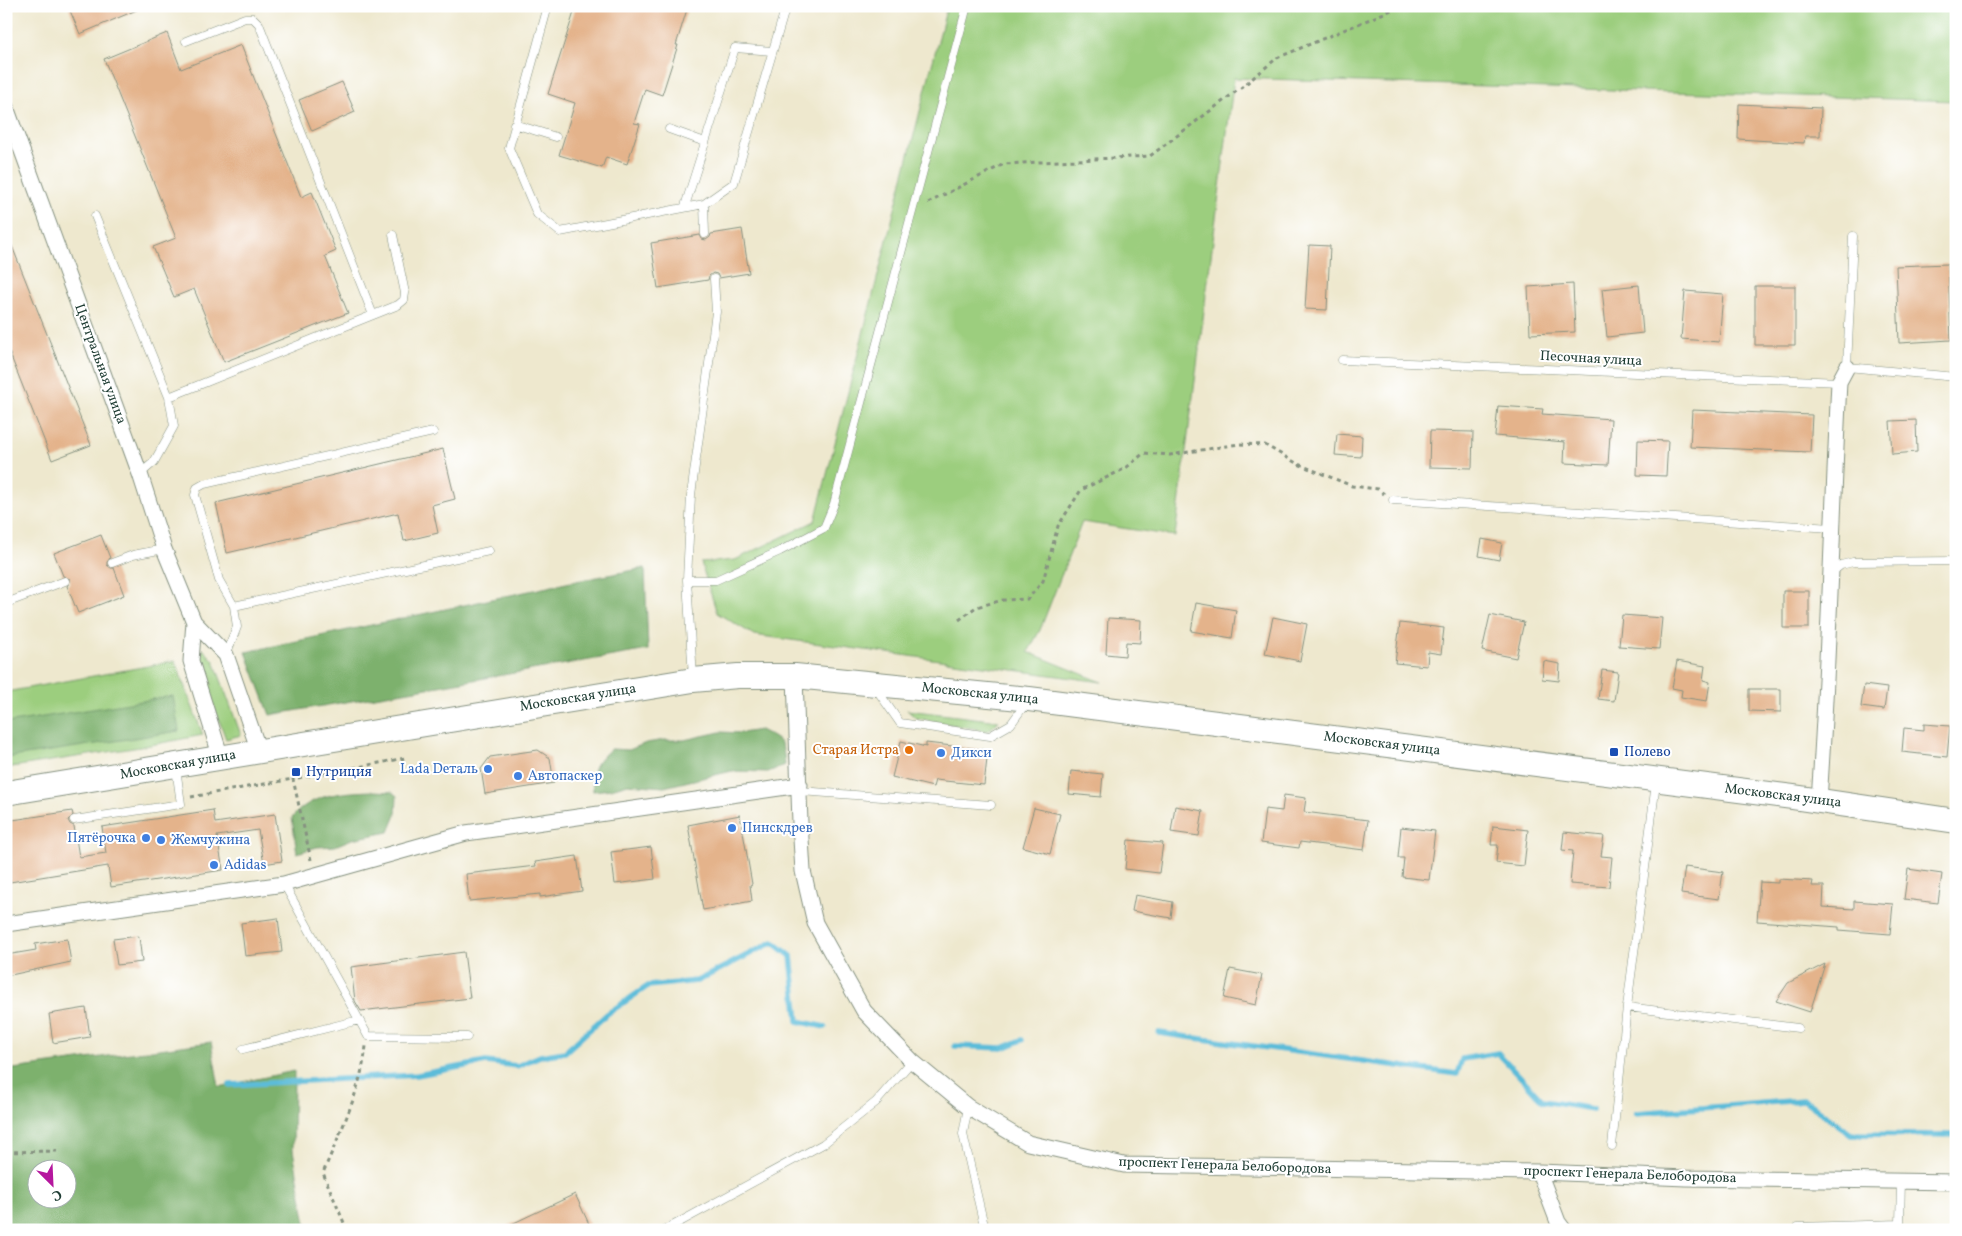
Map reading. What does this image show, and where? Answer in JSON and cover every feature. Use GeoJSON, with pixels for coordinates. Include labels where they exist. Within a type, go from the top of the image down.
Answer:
{"type":"FeatureCollection","features":[{"type":"Feature","properties":{"kind":"main road","name":"Московская улица"},"geometry":{"type":"LineString","coordinates":[[6,792],[176,766],[693,680],[738,676],[795,676],[872,682],[1028,699],[1819,800],[1956,821]]}},
{"type":"Feature","properties":{"kind":"street","name":"Центральная улица"},"geometry":{"type":"LineString","coordinates":[[6,107],[140,474],[164,549],[194,622]]}},
{"type":"Feature","properties":{"kind":"street"},"geometry":{"type":"LineString","coordinates":[[1819,800],[1832,573],[1832,528],[1839,382],[1847,367]]}},
{"type":"Feature","properties":{"kind":"street"},"geometry":{"type":"LineString","coordinates":[[194,622],[226,655],[259,751]]}},
{"type":"Feature","properties":{"kind":"street"},"geometry":{"type":"LineString","coordinates":[[194,622],[191,661],[221,758]]}},
{"type":"Feature","properties":{"kind":"street","name":"проспект Генерала Белобородова"},"geometry":{"type":"LineString","coordinates":[[795,676],[803,871],[815,923],[864,1011],[912,1060],[968,1107],[1028,1143],[1124,1165],[1539,1172],[1686,1178],[1956,1182]]}},
{"type":"Feature","properties":{"kind":"street"},"geometry":{"type":"LineString","coordinates":[[6,924],[284,884],[466,833],[800,788]]}},
{"type":"Feature","properties":{"kind":"street"},"geometry":{"type":"LineString","coordinates":[[1539,1172],[1558,1222],[1564,1230]]}},
{"type":"Feature","properties":{"kind":"lane"},"geometry":{"type":"LineString","coordinates":[[548,6],[514,124],[509,148],[537,214],[560,232],[685,206],[704,204],[734,183],[786,6]]}},
{"type":"Feature","properties":{"kind":"lane"},"geometry":{"type":"LineString","coordinates":[[687,580],[716,580],[780,551],[824,528],[834,504],[967,6]]}},
{"type":"Feature","properties":{"kind":"lane"},"geometry":{"type":"LineString","coordinates":[[186,41],[245,18],[253,18],[259,24],[373,315]]}},
{"type":"Feature","properties":{"kind":"lane"},"geometry":{"type":"LineString","coordinates":[[685,206],[735,48],[772,51]]}},
{"type":"Feature","properties":{"kind":"lane"},"geometry":{"type":"LineString","coordinates":[[514,124],[556,137]]}},
{"type":"Feature","properties":{"kind":"lane"},"geometry":{"type":"LineString","coordinates":[[669,129],[704,142]]}},
{"type":"Feature","properties":{"kind":"lane"},"geometry":{"type":"LineString","coordinates":[[704,204],[705,234]]}},
{"type":"Feature","properties":{"kind":"lane"},"geometry":{"type":"LineString","coordinates":[[95,216],[169,398],[174,426],[154,462],[140,474]]}},
{"type":"Feature","properties":{"kind":"lane"},"geometry":{"type":"LineString","coordinates":[[169,398],[398,305],[404,300],[405,293],[393,234]]}},
{"type":"Feature","properties":{"kind":"lane"},"geometry":{"type":"LineString","coordinates":[[1853,236],[1847,367],[1956,377]]}},
{"type":"Feature","properties":{"kind":"lane"},"geometry":{"type":"LineString","coordinates":[[693,680],[687,580],[692,495],[716,312],[714,279]]}},
{"type":"Feature","properties":{"kind":"lane","name":"Песочная улица"},"geometry":{"type":"LineString","coordinates":[[1342,360],[1839,382]]}},
{"type":"Feature","properties":{"kind":"lane"},"geometry":{"type":"LineString","coordinates":[[226,655],[237,626],[234,606],[219,580],[195,495],[197,488],[204,484],[433,432]]}},
{"type":"Feature","properties":{"kind":"lane"},"geometry":{"type":"LineString","coordinates":[[1393,500],[1832,528]]}},
{"type":"Feature","properties":{"kind":"lane"},"geometry":{"type":"LineString","coordinates":[[112,563],[133,555],[164,549]]}},
{"type":"Feature","properties":{"kind":"lane"},"geometry":{"type":"LineString","coordinates":[[234,606],[490,551]]}},
{"type":"Feature","properties":{"kind":"lane"},"geometry":{"type":"LineString","coordinates":[[1832,573],[1840,565],[1853,562],[1956,561]]}},
{"type":"Feature","properties":{"kind":"lane"},"geometry":{"type":"LineString","coordinates":[[6,603],[65,581]]}},
{"type":"Feature","properties":{"kind":"lane"},"geometry":{"type":"LineString","coordinates":[[872,682],[900,723],[990,736],[1011,724],[1028,699]]}},
{"type":"Feature","properties":{"kind":"lane"},"geometry":{"type":"LineString","coordinates":[[74,820],[181,804],[176,766]]}},
{"type":"Feature","properties":{"kind":"lane"},"geometry":{"type":"LineString","coordinates":[[1612,1146],[1627,1007],[1656,780]]}},
{"type":"Feature","properties":{"kind":"lane"},"geometry":{"type":"LineString","coordinates":[[800,788],[991,805]]}},
{"type":"Feature","properties":{"kind":"lane"},"geometry":{"type":"LineString","coordinates":[[284,884],[368,1036],[467,1037]]}},
{"type":"Feature","properties":{"kind":"lane"},"geometry":{"type":"LineString","coordinates":[[1627,1007],[1798,1028]]}},
{"type":"Feature","properties":{"kind":"lane"},"geometry":{"type":"LineString","coordinates":[[243,1049],[359,1020]]}},
{"type":"Feature","properties":{"kind":"lane"},"geometry":{"type":"LineString","coordinates":[[665,1230],[823,1144],[876,1102],[912,1060]]}},
{"type":"Feature","properties":{"kind":"lane"},"geometry":{"type":"LineString","coordinates":[[968,1107],[963,1134],[985,1230]]}},
{"type":"Feature","properties":{"kind":"lane"},"geometry":{"type":"LineString","coordinates":[[1798,1230],[1798,1227],[1900,1224],[1901,1180]]}},
{"type":"Feature","properties":{"kind":"path"},"geometry":{"type":"LineString","coordinates":[[911,212],[1004,164],[1150,156],[1242,87],[1277,58],[1401,6]]}},
{"type":"Feature","properties":{"kind":"path"},"geometry":{"type":"LineString","coordinates":[[959,620],[976,607],[1003,600],[1028,598],[1043,582],[1058,526],[1081,490],[1126,468],[1144,453],[1170,455],[1239,444],[1265,445],[1298,464],[1352,486],[1378,489],[1393,500]]}},
{"type":"Feature","properties":{"kind":"path"},"geometry":{"type":"LineString","coordinates":[[180,799],[406,758]]}},
{"type":"Feature","properties":{"kind":"path"},"geometry":{"type":"LineString","coordinates":[[293,779],[311,862],[316,875]]}},
{"type":"Feature","properties":{"kind":"path"},"geometry":{"type":"LineString","coordinates":[[347,1230],[322,1173],[364,1071],[368,1036]]}},
{"type":"Feature","properties":{"kind":"path"},"geometry":{"type":"LineString","coordinates":[[6,1152],[57,1151]]}},
{"type":"Feature","properties":{"kind":"green space"},"geometry":{"type":"Polygon","coordinates":[[[947,6],[1956,6],[1956,101],[1234,78],[1175,536],[1082,522],[1040,630],[1028,652],[1102,682],[754,635],[717,613],[701,563],[735,560],[815,521],[947,6]]]}},
{"type":"Feature","properties":{"kind":"green space"},"geometry":{"type":"Polygon","coordinates":[[[645,568],[648,650],[270,715],[246,652],[571,582],[645,568]]]}},
{"type":"Feature","properties":{"kind":"green space"},"geometry":{"type":"Polygon","coordinates":[[[203,649],[214,661],[241,735],[226,739],[198,663],[203,649]]]}},
{"type":"Feature","properties":{"kind":"green space"},"geometry":{"type":"Polygon","coordinates":[[[175,661],[203,735],[6,768],[6,692],[175,661]]]}},
{"type":"Feature","properties":{"kind":"green space"},"geometry":{"type":"Polygon","coordinates":[[[173,696],[179,731],[6,758],[6,723],[173,696]]]}},
{"type":"Feature","properties":{"kind":"green space"},"geometry":{"type":"Polygon","coordinates":[[[907,710],[999,721],[988,731],[916,718],[907,710]]]}},
{"type":"Feature","properties":{"kind":"green space"},"geometry":{"type":"Polygon","coordinates":[[[760,730],[780,742],[785,765],[768,772],[732,771],[664,787],[628,784],[611,789],[593,791],[593,771],[600,759],[611,749],[629,750],[646,743],[665,740],[684,740],[720,732],[741,733],[760,730]]]}},
{"type":"Feature","properties":{"kind":"green space"},"geometry":{"type":"Polygon","coordinates":[[[392,792],[397,796],[396,815],[389,832],[352,839],[335,846],[317,847],[297,853],[292,818],[300,810],[309,803],[340,793],[392,792]]]}},
{"type":"Feature","properties":{"kind":"green space"},"geometry":{"type":"Polygon","coordinates":[[[211,1042],[219,1087],[294,1071],[293,1150],[307,1230],[6,1230],[6,1070],[211,1042]]]}},
{"type":"Feature","properties":{"kind":"building"},"geometry":{"type":"Polygon","coordinates":[[[68,6],[146,6],[80,34],[68,6]]]}},
{"type":"Feature","properties":{"kind":"building"},"geometry":{"type":"Polygon","coordinates":[[[576,6],[688,6],[662,95],[645,89],[634,123],[640,124],[627,164],[606,157],[602,168],[559,155],[575,103],[548,94],[576,6]]]}},
{"type":"Feature","properties":{"kind":"building"},"geometry":{"type":"Polygon","coordinates":[[[167,33],[181,69],[241,45],[301,197],[312,192],[336,251],[325,256],[348,313],[224,362],[194,289],[174,297],[153,247],[176,238],[104,59],[167,33]]]}},
{"type":"Feature","properties":{"kind":"building"},"geometry":{"type":"Polygon","coordinates":[[[342,82],[355,112],[312,131],[299,100],[342,82]]]}},
{"type":"Feature","properties":{"kind":"building"},"geometry":{"type":"Polygon","coordinates":[[[1739,104],[1821,108],[1820,136],[1805,136],[1804,143],[1738,139],[1739,104]]]}},
{"type":"Feature","properties":{"kind":"building"},"geometry":{"type":"Polygon","coordinates":[[[742,229],[749,273],[719,278],[717,274],[713,273],[709,276],[708,280],[658,288],[651,243],[700,235],[702,239],[706,240],[711,234],[742,229]]]}},
{"type":"Feature","properties":{"kind":"building"},"geometry":{"type":"Polygon","coordinates":[[[6,231],[91,445],[52,460],[6,344],[6,231]]]}},
{"type":"Feature","properties":{"kind":"building"},"geometry":{"type":"Polygon","coordinates":[[[1309,245],[1330,246],[1327,310],[1305,309],[1309,245]]]}},
{"type":"Feature","properties":{"kind":"building"},"geometry":{"type":"Polygon","coordinates":[[[1948,264],[1951,340],[1899,343],[1896,266],[1948,264]]]}},
{"type":"Feature","properties":{"kind":"building"},"geometry":{"type":"Polygon","coordinates":[[[1573,284],[1575,332],[1530,334],[1528,287],[1573,284]]]}},
{"type":"Feature","properties":{"kind":"building"},"geometry":{"type":"Polygon","coordinates":[[[1639,285],[1643,333],[1607,337],[1602,289],[1639,285]]]}},
{"type":"Feature","properties":{"kind":"building"},"geometry":{"type":"Polygon","coordinates":[[[1755,286],[1795,286],[1795,345],[1755,345],[1755,286]]]}},
{"type":"Feature","properties":{"kind":"building"},"geometry":{"type":"Polygon","coordinates":[[[1685,291],[1723,294],[1719,342],[1681,339],[1685,291]]]}},
{"type":"Feature","properties":{"kind":"building"},"geometry":{"type":"Polygon","coordinates":[[[1498,406],[1543,409],[1542,414],[1611,419],[1608,465],[1564,463],[1565,442],[1495,436],[1498,406]]]}},
{"type":"Feature","properties":{"kind":"building"},"geometry":{"type":"Polygon","coordinates":[[[1692,410],[1812,415],[1810,452],[1690,447],[1692,410]]]}},
{"type":"Feature","properties":{"kind":"building"},"geometry":{"type":"Polygon","coordinates":[[[1916,420],[1917,452],[1892,454],[1890,421],[1916,420]]]}},
{"type":"Feature","properties":{"kind":"building"},"geometry":{"type":"Polygon","coordinates":[[[1430,431],[1473,432],[1472,468],[1429,467],[1430,431]]]}},
{"type":"Feature","properties":{"kind":"building"},"geometry":{"type":"Polygon","coordinates":[[[1337,434],[1362,436],[1361,457],[1335,455],[1337,434]]]}},
{"type":"Feature","properties":{"kind":"building"},"geometry":{"type":"Polygon","coordinates":[[[1638,440],[1668,441],[1666,476],[1637,475],[1638,440]]]}},
{"type":"Feature","properties":{"kind":"building"},"geometry":{"type":"Polygon","coordinates":[[[443,449],[455,499],[432,505],[438,533],[404,541],[398,513],[227,553],[216,503],[443,449]]]}},
{"type":"Feature","properties":{"kind":"building"},"geometry":{"type":"Polygon","coordinates":[[[101,535],[110,558],[107,565],[114,568],[124,595],[78,613],[67,586],[70,579],[63,576],[54,553],[101,535]]]}},
{"type":"Feature","properties":{"kind":"building"},"geometry":{"type":"Polygon","coordinates":[[[1482,539],[1502,543],[1499,560],[1479,556],[1482,539]]]}},
{"type":"Feature","properties":{"kind":"building"},"geometry":{"type":"Polygon","coordinates":[[[1783,591],[1809,591],[1809,628],[1783,628],[1783,591]]]}},
{"type":"Feature","properties":{"kind":"building"},"geometry":{"type":"Polygon","coordinates":[[[1196,603],[1236,610],[1232,638],[1191,631],[1196,603]]]}},
{"type":"Feature","properties":{"kind":"building"},"geometry":{"type":"Polygon","coordinates":[[[1490,615],[1524,622],[1516,658],[1482,651],[1490,615]]]}},
{"type":"Feature","properties":{"kind":"building"},"geometry":{"type":"Polygon","coordinates":[[[1622,615],[1662,618],[1659,649],[1619,646],[1622,615]]]}},
{"type":"Feature","properties":{"kind":"building"},"geometry":{"type":"Polygon","coordinates":[[[1273,617],[1307,624],[1300,661],[1265,654],[1273,617]]]}},
{"type":"Feature","properties":{"kind":"building"},"geometry":{"type":"Polygon","coordinates":[[[1108,618],[1141,620],[1140,643],[1126,642],[1125,656],[1106,654],[1108,618]]]}},
{"type":"Feature","properties":{"kind":"building"},"geometry":{"type":"Polygon","coordinates":[[[1400,623],[1444,628],[1441,654],[1428,652],[1427,666],[1395,663],[1400,623]]]}},
{"type":"Feature","properties":{"kind":"building"},"geometry":{"type":"Polygon","coordinates":[[[1544,661],[1560,664],[1559,681],[1542,679],[1544,661]]]}},
{"type":"Feature","properties":{"kind":"building"},"geometry":{"type":"Polygon","coordinates":[[[1677,661],[1705,666],[1703,680],[1710,682],[1707,701],[1681,697],[1682,690],[1672,688],[1677,661]]]}},
{"type":"Feature","properties":{"kind":"building"},"geometry":{"type":"Polygon","coordinates":[[[1602,670],[1618,672],[1614,701],[1598,699],[1602,670]]]}},
{"type":"Feature","properties":{"kind":"building"},"geometry":{"type":"Polygon","coordinates":[[[1864,685],[1887,688],[1884,710],[1861,707],[1864,685]]]}},
{"type":"Feature","properties":{"kind":"building"},"geometry":{"type":"Polygon","coordinates":[[[1749,689],[1781,689],[1781,712],[1749,711],[1749,689]]]}},
{"type":"Feature","properties":{"kind":"building"},"geometry":{"type":"Polygon","coordinates":[[[1924,724],[1950,726],[1947,757],[1902,752],[1904,728],[1924,730],[1924,724]]]}},
{"type":"Feature","properties":{"kind":"building"},"geometry":{"type":"Polygon","coordinates":[[[901,741],[926,747],[926,743],[988,750],[984,785],[935,780],[933,787],[892,777],[901,741]]]}},
{"type":"Feature","properties":{"kind":"building","name":"Автопаскер"},"geometry":{"type":"Polygon","coordinates":[[[538,750],[550,758],[554,783],[485,794],[481,769],[490,757],[538,750]]]}},
{"type":"Feature","properties":{"kind":"building"},"geometry":{"type":"Polygon","coordinates":[[[1071,771],[1103,774],[1101,797],[1069,794],[1071,771]]]}},
{"type":"Feature","properties":{"kind":"building"},"geometry":{"type":"Polygon","coordinates":[[[1284,795],[1306,798],[1304,812],[1368,820],[1364,850],[1300,842],[1299,848],[1261,843],[1265,809],[1282,811],[1284,795]]]}},
{"type":"Feature","properties":{"kind":"building"},"geometry":{"type":"Polygon","coordinates":[[[1175,806],[1203,811],[1199,836],[1171,832],[1175,806]]]}},
{"type":"Feature","properties":{"kind":"building"},"geometry":{"type":"Polygon","coordinates":[[[1034,808],[1060,814],[1050,854],[1023,847],[1034,808]]]}},
{"type":"Feature","properties":{"kind":"building"},"geometry":{"type":"Polygon","coordinates":[[[213,810],[215,823],[275,814],[282,861],[264,864],[258,830],[217,836],[223,870],[111,887],[108,866],[10,882],[6,860],[6,821],[72,811],[73,815],[68,820],[74,826],[79,857],[106,853],[102,827],[213,810]]]}},
{"type":"Feature","properties":{"kind":"building"},"geometry":{"type":"Polygon","coordinates":[[[740,815],[752,884],[750,885],[752,901],[703,910],[688,825],[740,815]]]}},
{"type":"Feature","properties":{"kind":"building"},"geometry":{"type":"Polygon","coordinates":[[[1493,826],[1528,830],[1524,866],[1496,863],[1498,845],[1491,845],[1493,826]]]}},
{"type":"Feature","properties":{"kind":"building"},"geometry":{"type":"Polygon","coordinates":[[[1401,827],[1435,831],[1429,880],[1402,877],[1404,858],[1398,858],[1401,827]]]}},
{"type":"Feature","properties":{"kind":"building"},"geometry":{"type":"Polygon","coordinates":[[[1564,832],[1604,836],[1601,856],[1612,857],[1609,887],[1570,884],[1573,851],[1562,850],[1564,832]]]}},
{"type":"Feature","properties":{"kind":"building"},"geometry":{"type":"Polygon","coordinates":[[[1128,840],[1163,843],[1159,873],[1125,869],[1128,840]]]}},
{"type":"Feature","properties":{"kind":"building"},"geometry":{"type":"Polygon","coordinates":[[[651,847],[655,879],[615,884],[611,852],[651,847]]]}},
{"type":"Feature","properties":{"kind":"building"},"geometry":{"type":"Polygon","coordinates":[[[577,856],[582,891],[540,897],[540,894],[469,901],[466,874],[536,866],[535,862],[577,856]]]}},
{"type":"Feature","properties":{"kind":"building"},"geometry":{"type":"Polygon","coordinates":[[[1685,867],[1723,872],[1719,899],[1681,894],[1685,867]]]}},
{"type":"Feature","properties":{"kind":"building"},"geometry":{"type":"Polygon","coordinates":[[[1908,869],[1942,874],[1938,903],[1904,899],[1908,869]]]}},
{"type":"Feature","properties":{"kind":"building"},"geometry":{"type":"Polygon","coordinates":[[[1778,879],[1813,881],[1812,886],[1824,886],[1823,907],[1854,909],[1854,901],[1893,904],[1890,934],[1839,930],[1839,927],[1757,921],[1760,882],[1778,883],[1778,879]]]}},
{"type":"Feature","properties":{"kind":"building"},"geometry":{"type":"Polygon","coordinates":[[[1135,895],[1173,902],[1171,918],[1132,911],[1135,895]]]}},
{"type":"Feature","properties":{"kind":"building"},"geometry":{"type":"Polygon","coordinates":[[[278,918],[282,952],[245,956],[241,923],[278,918]]]}},
{"type":"Feature","properties":{"kind":"building"},"geometry":{"type":"Polygon","coordinates":[[[139,936],[142,962],[117,965],[113,939],[139,936]]]}},
{"type":"Feature","properties":{"kind":"building"},"geometry":{"type":"Polygon","coordinates":[[[67,939],[71,962],[6,976],[6,955],[36,950],[35,944],[67,939]]]}},
{"type":"Feature","properties":{"kind":"building"},"geometry":{"type":"Polygon","coordinates":[[[464,952],[470,998],[361,1011],[355,1001],[351,967],[464,952]]]}},
{"type":"Feature","properties":{"kind":"building"},"geometry":{"type":"Polygon","coordinates":[[[1825,964],[1810,1012],[1776,1001],[1788,983],[1825,964]]]}},
{"type":"Feature","properties":{"kind":"building"},"geometry":{"type":"Polygon","coordinates":[[[1230,969],[1262,975],[1256,1005],[1224,998],[1230,969]]]}},
{"type":"Feature","properties":{"kind":"building"},"geometry":{"type":"Polygon","coordinates":[[[86,1008],[90,1037],[53,1043],[49,1014],[86,1008]]]}},
{"type":"Feature","properties":{"kind":"building"},"geometry":{"type":"Polygon","coordinates":[[[575,1194],[589,1224],[576,1230],[499,1230],[575,1194]]]}},
{"type":"Feature","properties":{"kind":"waterway"},"geometry":{"type":"LineString","coordinates":[[230,1085],[417,1075],[486,1062],[517,1066],[540,1056],[565,1052],[607,1014],[648,986],[697,981],[773,942],[791,956],[798,1021],[825,1027]]}},
{"type":"Feature","properties":{"kind":"waterway"},"geometry":{"type":"LineString","coordinates":[[1159,1033],[1457,1074],[1462,1059],[1498,1053],[1543,1101],[1593,1109]]}},
{"type":"Feature","properties":{"kind":"waterway"},"geometry":{"type":"LineString","coordinates":[[955,1046],[1003,1048],[1022,1040]]}},
{"type":"Feature","properties":{"kind":"waterway"},"geometry":{"type":"LineString","coordinates":[[1636,1113],[1804,1100],[1851,1134],[1956,1135]]}},
{"type":"Feature","properties":{"kind":"place","name":"Старая Истра"},"geometry":{"type":"Point","coordinates":[909,750]}},
{"type":"Feature","properties":{"kind":"place","name":"Полево"},"geometry":{"type":"Point","coordinates":[1614,752]}},
{"type":"Feature","properties":{"kind":"place","name":"Дикси"},"geometry":{"type":"Point","coordinates":[941,753]}},
{"type":"Feature","properties":{"kind":"place","name":"Lada Dеталь"},"geometry":{"type":"Point","coordinates":[488,769]}},
{"type":"Feature","properties":{"kind":"place","name":"Нутриция"},"geometry":{"type":"Point","coordinates":[296,772]}},
{"type":"Feature","properties":{"kind":"place","name":"Автопаскер"},"geometry":{"type":"Point","coordinates":[518,776]}},
{"type":"Feature","properties":{"kind":"place","name":"Пинскдрев"},"geometry":{"type":"Point","coordinates":[732,828]}},
{"type":"Feature","properties":{"kind":"place","name":"Пятёрочка"},"geometry":{"type":"Point","coordinates":[146,838]}},
{"type":"Feature","properties":{"kind":"place","name":"Жемчужина"},"geometry":{"type":"Point","coordinates":[161,840]}},
{"type":"Feature","properties":{"kind":"place","name":"Adidas"},"geometry":{"type":"Point","coordinates":[214,865]}}]}
